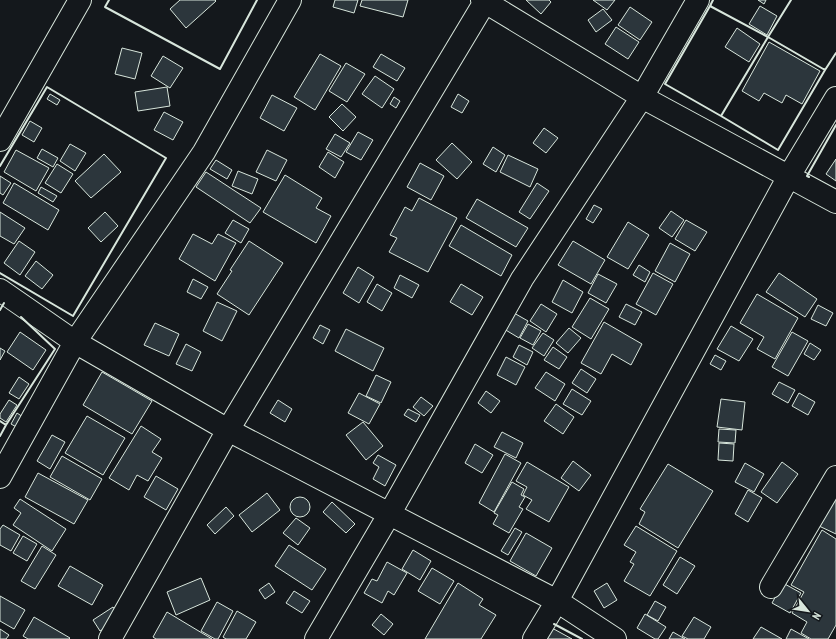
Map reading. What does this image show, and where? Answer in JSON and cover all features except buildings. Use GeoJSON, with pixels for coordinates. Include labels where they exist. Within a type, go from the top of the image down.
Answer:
{"type":"FeatureCollection","features":[{"type":"Feature","properties":{"kind":"street"},"geometry":{"type":"LineString","coordinates":[[0,140],[80,0]]}},
{"type":"Feature","properties":{"kind":"street"},"geometry":{"type":"LineString","coordinates":[[0,477],[75,342],[204,152],[290,0]]}},
{"type":"Feature","properties":{"kind":"street"},"geometry":{"type":"LineString","coordinates":[[110,639],[228,430],[484,0],[642,97],[836,202]]}},
{"type":"Feature","properties":{"kind":"street"},"geometry":{"type":"LineString","coordinates":[[316,639],[390,513],[522,279],[642,97],[698,0]]}},
{"type":"Feature","properties":{"kind":"street"},"geometry":{"type":"LineString","coordinates":[[534,639],[557,601],[789,176],[836,98]]}},
{"type":"Feature","properties":{"kind":"street"},"geometry":{"type":"LineString","coordinates":[[0,290],[75,342],[228,430],[557,601],[615,639]]}},
{"type":"Feature","properties":{"kind":"street"},"geometry":{"type":"LineString","coordinates":[[771,587],[836,477]]}},
{"type":"Feature","properties":{"kind":"wall"},"geometry":{"type":"LineString","coordinates":[[109,0],[105,7],[220,69],[257,0]]}},
{"type":"Feature","properties":{"kind":"wall"},"geometry":{"type":"LineString","coordinates":[[711,6],[713,0]]}},
{"type":"Feature","properties":{"kind":"wall"},"geometry":{"type":"LineString","coordinates":[[768,37],[791,0]]}},
{"type":"Feature","properties":{"kind":"wall"},"geometry":{"type":"LineString","coordinates":[[710,6],[768,37],[721,116],[665,84],[710,6]]}},
{"type":"Feature","properties":{"kind":"wall"},"geometry":{"type":"LineString","coordinates":[[768,37],[825,70],[778,150],[721,116],[768,37]]}},
{"type":"Feature","properties":{"kind":"wall"},"geometry":{"type":"LineString","coordinates":[[824,69],[825,70],[836,53]]}},
{"type":"Feature","properties":{"kind":"wall"},"geometry":{"type":"LineString","coordinates":[[0,166],[47,87],[166,158],[73,316],[0,273]]}},
{"type":"Feature","properties":{"kind":"wall"},"geometry":{"type":"LineString","coordinates":[[809,177],[807,176],[836,125]]}},
{"type":"Feature","properties":{"kind":"wall"},"geometry":{"type":"LineString","coordinates":[[0,310],[4,303]]}},
{"type":"Feature","properties":{"kind":"wall"},"geometry":{"type":"LineString","coordinates":[[0,421],[6,425],[55,349],[21,317]]}},
{"type":"Feature","properties":{"kind":"wall"},"geometry":{"type":"LineString","coordinates":[[0,436],[6,425],[5,424]]}},
{"type":"Feature","properties":{"kind":"wall"},"geometry":{"type":"LineString","coordinates":[[554,624],[582,639]]}}]}
